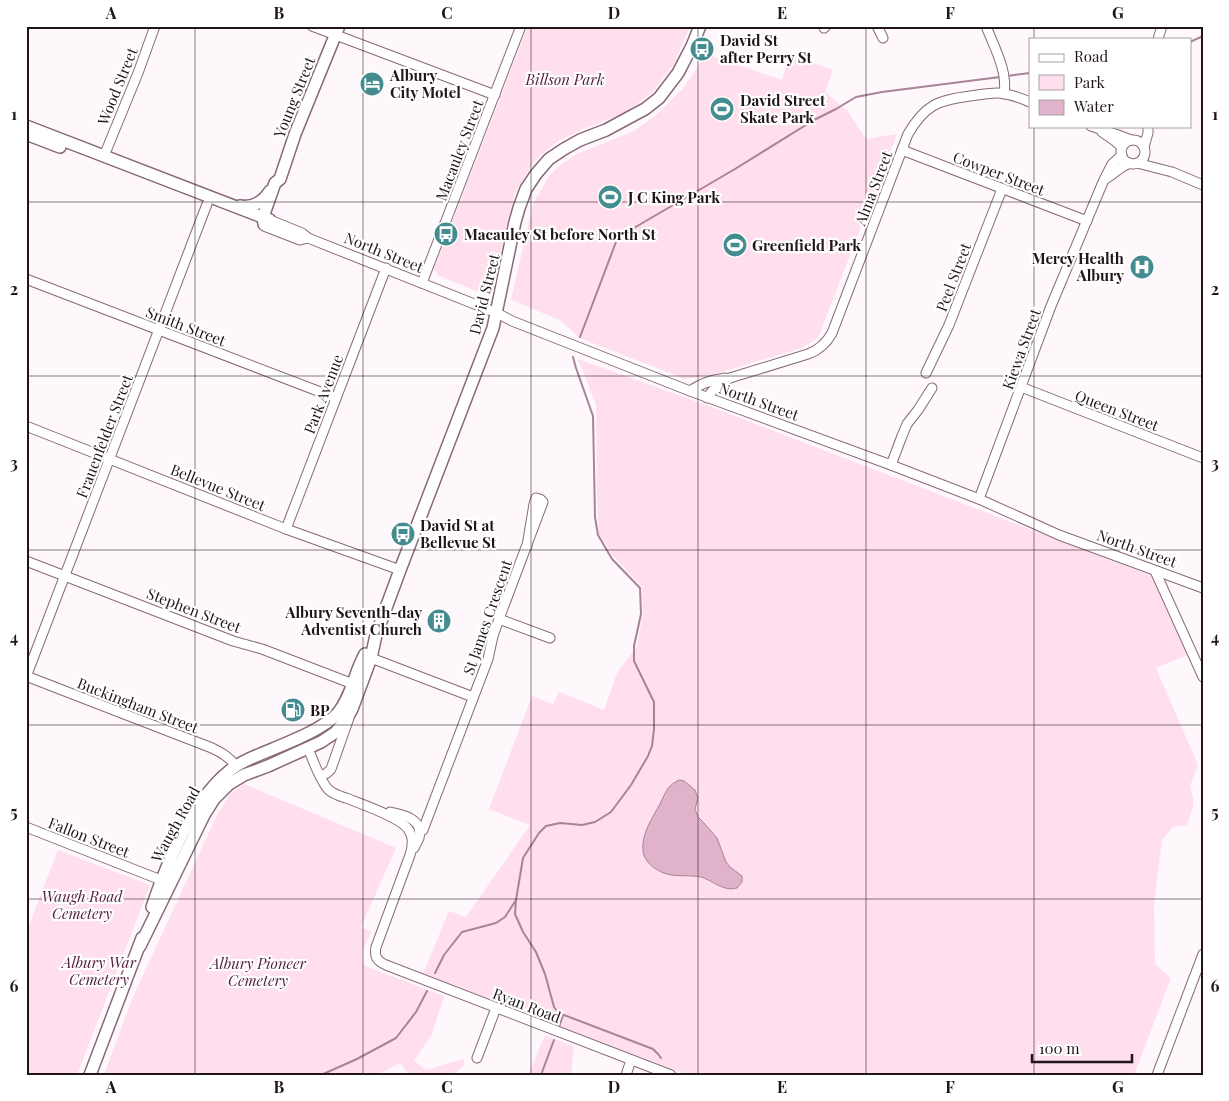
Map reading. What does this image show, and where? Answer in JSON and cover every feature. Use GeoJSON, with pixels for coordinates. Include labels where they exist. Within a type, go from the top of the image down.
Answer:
{"type":"FeatureCollection","features":[{"type":"Feature","properties":{"kind":"main road","name":"David Street"},"geometry":{"type":"LineString","coordinates":[[308,748],[336,732],[352,708],[371,658],[376,635],[400,570],[493,328],[519,208],[526,190],[536,174],[550,159],[564,149],[630,118],[658,98],[678,73],[689,54],[700,26]]}},
{"type":"Feature","properties":{"kind":"main road","name":"Young Street"},"geometry":{"type":"LineString","coordinates":[[265,221],[295,134],[337,31]]}},
{"type":"Feature","properties":{"kind":"main road","name":"North Street"},"geometry":{"type":"LineString","coordinates":[[26,126],[229,204],[265,221]]}},
{"type":"Feature","properties":{"kind":"main road","name":"North Street"},"geometry":{"type":"LineString","coordinates":[[26,134],[207,204],[265,221]]}},
{"type":"Feature","properties":{"kind":"main road"},"geometry":{"type":"LineString","coordinates":[[229,204],[245,207],[258,203],[266,197],[278,181]]}},
{"type":"Feature","properties":{"kind":"main road","name":"David Street"},"geometry":{"type":"LineString","coordinates":[[302,736],[324,724],[338,713],[346,700],[363,658],[376,635]]}},
{"type":"Feature","properties":{"kind":"main road"},"geometry":{"type":"LineString","coordinates":[[302,736],[308,748]]}},
{"type":"Feature","properties":{"kind":"main road","name":"Waugh Road"},"geometry":{"type":"LineString","coordinates":[[166,882],[170,858],[198,808],[223,776],[246,760],[302,736]]}},
{"type":"Feature","properties":{"kind":"main road","name":"Waugh Road"},"geometry":{"type":"LineString","coordinates":[[90,1075],[166,882],[214,799],[229,784],[244,775],[308,748]]}},
{"type":"Feature","properties":{"kind":"street","name":"Wood Street"},"geometry":{"type":"LineString","coordinates":[[104,156],[155,26]]}},
{"type":"Feature","properties":{"kind":"street"},"geometry":{"type":"LineString","coordinates":[[312,26],[337,31],[495,95]]}},
{"type":"Feature","properties":{"kind":"street","name":"Macauley Street"},"geometry":{"type":"LineString","coordinates":[[422,283],[521,26]]}},
{"type":"Feature","properties":{"kind":"street"},"geometry":{"type":"LineString","coordinates":[[877,26],[883,38]]}},
{"type":"Feature","properties":{"kind":"street"},"geometry":{"type":"LineString","coordinates":[[986,26],[1003,70],[1004,94]]}},
{"type":"Feature","properties":{"kind":"street"},"geometry":{"type":"LineString","coordinates":[[1158,38],[1162,26]]}},
{"type":"Feature","properties":{"kind":"street","name":"Alma Street"},"geometry":{"type":"LineString","coordinates":[[690,391],[706,382],[730,378],[815,351],[828,340],[908,134],[922,114],[942,101],[996,93],[1029,102]]}},
{"type":"Feature","properties":{"kind":"street"},"geometry":{"type":"LineString","coordinates":[[1095,128],[1115,141],[1126,161],[1172,172]]}},
{"type":"Feature","properties":{"kind":"street"},"geometry":{"type":"LineString","coordinates":[[1097,128],[1138,141],[1156,164],[1203,184]]}},
{"type":"Feature","properties":{"kind":"street"},"geometry":{"type":"LineString","coordinates":[[1122,151],[1127,142],[1141,134],[1146,128]]}},
{"type":"Feature","properties":{"kind":"street"},"geometry":{"type":"LineString","coordinates":[[1134,163],[1141,161],[1148,137],[1147,128]]}},
{"type":"Feature","properties":{"kind":"street","name":"Cowper Street"},"geometry":{"type":"LineString","coordinates":[[902,150],[1086,221]]}},
{"type":"Feature","properties":{"kind":"street","name":"Kiewa Street"},"geometry":{"type":"LineString","coordinates":[[979,499],[1051,306],[1103,182],[1112,164],[1122,151]]}},
{"type":"Feature","properties":{"kind":"street","name":"Kiewa Street"},"geometry":{"type":"LineString","coordinates":[[1103,182],[1114,172],[1134,163]]}},
{"type":"Feature","properties":{"kind":"street","name":"Peel Street"},"geometry":{"type":"LineString","coordinates":[[926,374],[949,326],[1002,189]]}},
{"type":"Feature","properties":{"kind":"street","name":"Frauenfelder Street"},"geometry":{"type":"LineString","coordinates":[[26,676],[207,204]]}},
{"type":"Feature","properties":{"kind":"street","name":"North Street"},"geometry":{"type":"LineString","coordinates":[[265,221],[302,232],[308,238],[707,398],[891,465],[979,499],[1059,535],[1203,588]]}},
{"type":"Feature","properties":{"kind":"street","name":"Park Avenue"},"geometry":{"type":"LineString","coordinates":[[286,529],[386,268]]}},
{"type":"Feature","properties":{"kind":"street","name":"Smith Street"},"geometry":{"type":"LineString","coordinates":[[26,279],[336,398]]}},
{"type":"Feature","properties":{"kind":"street","name":"Alma Street"},"geometry":{"type":"LineString","coordinates":[[707,398],[714,388],[730,378]]}},
{"type":"Feature","properties":{"kind":"street","name":"Queen Street"},"geometry":{"type":"LineString","coordinates":[[1021,387],[1203,458]]}},
{"type":"Feature","properties":{"kind":"street"},"geometry":{"type":"LineString","coordinates":[[891,465],[908,424],[932,388]]}},
{"type":"Feature","properties":{"kind":"street","name":"Bellevue Street"},"geometry":{"type":"LineString","coordinates":[[26,426],[286,529],[400,570]]}},
{"type":"Feature","properties":{"kind":"street","name":"St James Crescent"},"geometry":{"type":"LineString","coordinates":[[376,956],[376,947],[410,855],[415,833],[423,830],[488,659],[493,636],[527,546],[536,498],[543,502]]}},
{"type":"Feature","properties":{"kind":"street","name":"Stephen Street"},"geometry":{"type":"LineString","coordinates":[[26,561],[233,641],[262,649],[353,684]]}},
{"type":"Feature","properties":{"kind":"street"},"geometry":{"type":"LineString","coordinates":[[1156,572],[1202,672]]}},
{"type":"Feature","properties":{"kind":"street"},"geometry":{"type":"LineString","coordinates":[[499,619],[550,638]]}},
{"type":"Feature","properties":{"kind":"street","name":"St James Crescent"},"geometry":{"type":"LineString","coordinates":[[371,658],[473,697]]}},
{"type":"Feature","properties":{"kind":"street","name":"Buckingham Street"},"geometry":{"type":"LineString","coordinates":[[26,676],[225,754],[236,766]]}},
{"type":"Feature","properties":{"kind":"street"},"geometry":{"type":"LineString","coordinates":[[321,776],[331,769],[352,708]]}},
{"type":"Feature","properties":{"kind":"street"},"geometry":{"type":"LineString","coordinates":[[308,748],[326,787],[331,792],[414,820],[419,826],[415,833]]}},
{"type":"Feature","properties":{"kind":"street","name":"Fallon Street"},"geometry":{"type":"LineString","coordinates":[[26,828],[166,882]]}},
{"type":"Feature","properties":{"kind":"street"},"geometry":{"type":"LineString","coordinates":[[1157,1075],[1203,954]]}},
{"type":"Feature","properties":{"kind":"street","name":"Ryan Road"},"geometry":{"type":"LineString","coordinates":[[376,956],[379,961],[386,965],[671,1075]]}},
{"type":"Feature","properties":{"kind":"street"},"geometry":{"type":"LineString","coordinates":[[477,1058],[496,1008]]}},
{"type":"Feature","properties":{"kind":"street"},"geometry":{"type":"LineString","coordinates":[[626,1075],[631,1060]]}},
{"type":"Feature","properties":{"kind":"green space","name":"Billson Park"},"geometry":{"type":"Polygon","coordinates":[[[528,26],[690,26],[674,64],[653,92],[625,113],[583,129],[557,142],[539,156],[515,193],[492,290],[484,294],[439,276],[434,269],[528,26]]]}},
{"type":"Feature","properties":{"kind":"green space"},"geometry":{"type":"Polygon","coordinates":[[[706,54],[782,80],[790,55],[833,70],[825,92],[847,110],[866,139],[897,134],[818,338],[802,348],[705,377],[685,379],[580,338],[560,320],[511,300],[533,204],[549,176],[559,166],[577,154],[634,131],[656,115],[683,89],[706,54]]]}},
{"type":"Feature","properties":{"kind":"green space"},"geometry":{"type":"Polygon","coordinates":[[[578,359],[706,405],[1154,577],[1187,655],[1156,668],[1198,765],[1190,786],[1193,807],[1187,825],[1173,827],[1162,840],[1154,904],[1155,964],[1171,978],[1134,1075],[688,1075],[423,974],[449,911],[466,917],[530,825],[489,809],[532,696],[553,704],[559,692],[604,710],[617,673],[637,646],[643,614],[642,587],[613,556],[599,534],[596,405],[578,359]]]}},
{"type":"Feature","properties":{"kind":"green space","name":"Albury Pioneer Cemetery"},"geometry":{"type":"Polygon","coordinates":[[[244,784],[396,848],[361,927],[371,932],[364,949],[363,961],[365,966],[444,996],[432,1034],[414,1061],[426,1070],[463,1059],[465,1064],[453,1075],[409,1075],[400,1063],[377,1075],[104,1075],[132,999],[217,815],[230,794],[244,784]]]}},
{"type":"Feature","properties":{"kind":"green space","name":"Waugh Road Cemetery"},"geometry":{"type":"Polygon","coordinates":[[[58,850],[150,885],[77,1075],[26,1075],[26,933],[58,850]]]}},
{"type":"Feature","properties":{"kind":"green space"},"geometry":{"type":"Polygon","coordinates":[[[545,1035],[574,1047],[571,1075],[528,1075],[545,1035]]]}},
{"type":"Feature","properties":{"kind":"water"},"geometry":{"type":"Polygon","coordinates":[[[679,780],[684,781],[695,790],[698,798],[695,809],[698,817],[717,838],[726,862],[742,876],[742,882],[737,888],[727,889],[701,877],[667,874],[654,868],[646,859],[643,853],[643,845],[648,826],[668,789],[679,780]]]}},
{"type":"Feature","properties":{"kind":"waterway"},"geometry":{"type":"LineString","coordinates":[[1192,41],[1203,36]]}},
{"type":"Feature","properties":{"kind":"waterway"},"geometry":{"type":"LineString","coordinates":[[1007,76],[1029,73]]}},
{"type":"Feature","properties":{"kind":"waterway"},"geometry":{"type":"LineString","coordinates":[[580,337],[616,242],[627,232],[814,120],[856,97],[1000,77]]}},
{"type":"Feature","properties":{"kind":"waterway"},"geometry":{"type":"LineString","coordinates":[[435,973],[444,955],[462,932],[496,923],[505,917],[516,900],[523,858],[539,833],[546,826],[560,823],[582,825],[595,822],[611,812],[631,785],[652,746],[654,702],[634,661],[634,646],[641,614],[640,588],[612,559],[598,535],[595,517],[593,416],[573,357]]}},
{"type":"Feature","properties":{"kind":"waterway"},"geometry":{"type":"LineString","coordinates":[[516,900],[515,914],[523,932],[536,952],[545,974],[554,1007],[563,1015],[559,1027]]}},
{"type":"Feature","properties":{"kind":"waterway"},"geometry":{"type":"LineString","coordinates":[[321,1075],[357,1059],[396,1038],[416,1012],[427,991]]}},
{"type":"Feature","properties":{"kind":"waterway"},"geometry":{"type":"LineString","coordinates":[[564,1015],[653,1049],[661,1058]]}},
{"type":"Feature","properties":{"kind":"waterway"},"geometry":{"type":"LineString","coordinates":[[541,1075],[554,1040]]}},
{"type":"Feature","properties":{"kind":"place","name":"David St after Perry St"},"geometry":{"type":"Point","coordinates":[702,49]}},
{"type":"Feature","properties":{"kind":"place","name":"Albury City Motel"},"geometry":{"type":"Point","coordinates":[372,84]}},
{"type":"Feature","properties":{"kind":"place","name":"David Street Skate Park"},"geometry":{"type":"Point","coordinates":[722,109]}},
{"type":"Feature","properties":{"kind":"place","name":"J C King Park"},"geometry":{"type":"Point","coordinates":[610,197]}},
{"type":"Feature","properties":{"kind":"place","name":"Macauley St before North St"},"geometry":{"type":"Point","coordinates":[446,234]}},
{"type":"Feature","properties":{"kind":"place","name":"Greenfield Park"},"geometry":{"type":"Point","coordinates":[735,245]}},
{"type":"Feature","properties":{"kind":"place","name":"Mercy Health Albury"},"geometry":{"type":"Point","coordinates":[1142,267]}},
{"type":"Feature","properties":{"kind":"place","name":"David St at Bellevue St"},"geometry":{"type":"Point","coordinates":[403,534]}},
{"type":"Feature","properties":{"kind":"place","name":"Albury Seventh-day Adventist Church"},"geometry":{"type":"Point","coordinates":[439,621]}},
{"type":"Feature","properties":{"kind":"place","name":"BP"},"geometry":{"type":"Point","coordinates":[293,710]}},
{"type":"Feature","properties":{"kind":"park label","name":"Albury War Cemetery"},"geometry":{"type":"Point","coordinates":[99,970]}}]}
